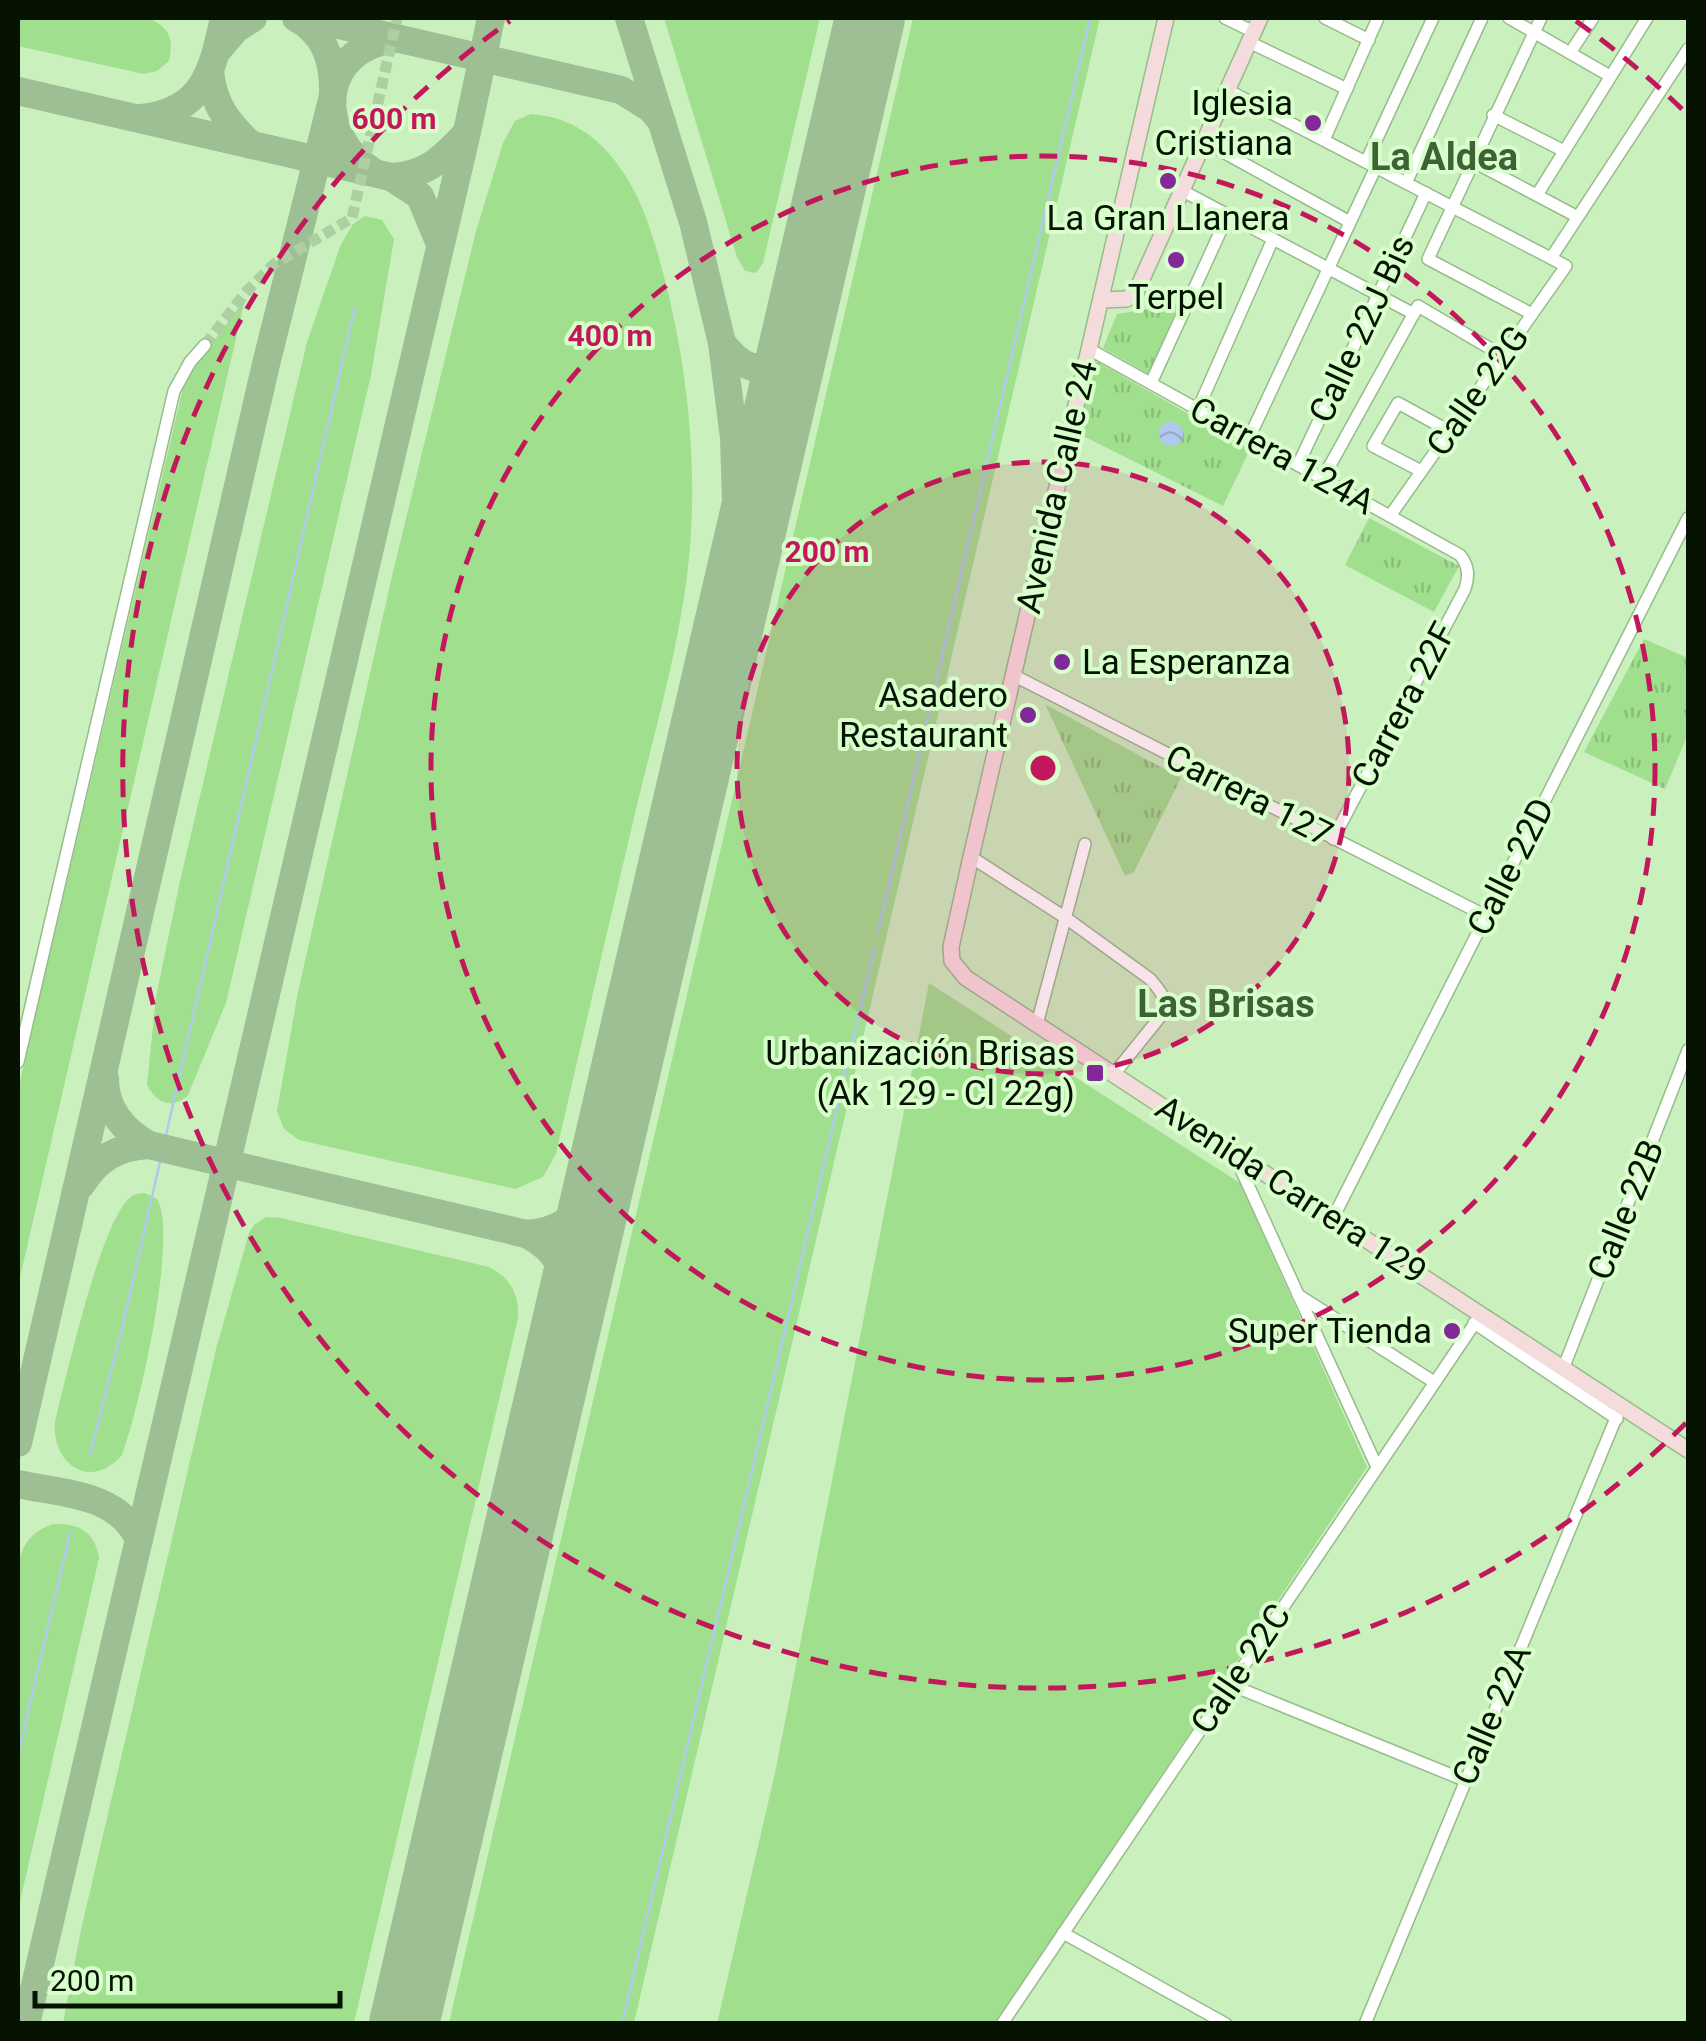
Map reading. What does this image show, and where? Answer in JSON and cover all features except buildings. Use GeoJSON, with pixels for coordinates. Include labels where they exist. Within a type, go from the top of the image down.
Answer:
{"type":"FeatureCollection","features":[{"type":"Feature","properties":{"kind":"main road","name":"Avenida Calle 24"},"geometry":{"type":"LineString","coordinates":[[950,956],[1166,18]]}},
{"type":"Feature","properties":{"kind":"main road"},"geometry":{"type":"LineString","coordinates":[[1100,300],[1121,300],[1136,292],[1254,31]]}},
{"type":"Feature","properties":{"kind":"main road","name":"Avenida Carrera 129"},"geometry":{"type":"LineString","coordinates":[[950,956],[966,978],[1334,1216],[1477,1319],[1564,1369],[1619,1412],[1688,1450]]}},
{"type":"Feature","properties":{"kind":"street"},"geometry":{"type":"LineString","coordinates":[[1225,18],[1254,31],[1347,88]]}},
{"type":"Feature","properties":{"kind":"street"},"geometry":{"type":"LineString","coordinates":[[1324,18],[1368,40]]}},
{"type":"Feature","properties":{"kind":"street"},"geometry":{"type":"LineString","coordinates":[[1324,140],[1378,18]]}},
{"type":"Feature","properties":{"kind":"street"},"geometry":{"type":"LineString","coordinates":[[1249,438],[1350,222],[1432,18]]}},
{"type":"Feature","properties":{"kind":"street","name":"Calle 22J Bis"},"geometry":{"type":"LineString","coordinates":[[1406,183],[1482,18]]}},
{"type":"Feature","properties":{"kind":"street"},"geometry":{"type":"LineString","coordinates":[[1509,18],[1610,76]]}},
{"type":"Feature","properties":{"kind":"street"},"geometry":{"type":"LineString","coordinates":[[1532,314],[1428,259],[1542,18]]}},
{"type":"Feature","properties":{"kind":"street"},"geometry":{"type":"LineString","coordinates":[[1570,54],[1593,18]]}},
{"type":"Feature","properties":{"kind":"street"},"geometry":{"type":"LineString","coordinates":[[1537,195],[1647,18]]}},
{"type":"Feature","properties":{"kind":"street"},"geometry":{"type":"LineString","coordinates":[[1228,90],[1551,258],[1688,50]]}},
{"type":"Feature","properties":{"kind":"street"},"geometry":{"type":"LineString","coordinates":[[1493,115],[1564,151]]}},
{"type":"Feature","properties":{"kind":"street"},"geometry":{"type":"LineString","coordinates":[[1203,142],[1350,222]]}},
{"type":"Feature","properties":{"kind":"street"},"geometry":{"type":"LineString","coordinates":[[1472,160],[1576,216]]}},
{"type":"Feature","properties":{"kind":"street"},"geometry":{"type":"LineString","coordinates":[[1181,190],[1378,295],[1416,310],[1503,356]]}},
{"type":"Feature","properties":{"kind":"street","name":"Calle 22J Bis"},"geometry":{"type":"LineString","coordinates":[[1298,465],[1426,193]]}},
{"type":"Feature","properties":{"kind":"street"},"geometry":{"type":"LineString","coordinates":[[1152,383],[1228,215]]}},
{"type":"Feature","properties":{"kind":"street"},"geometry":{"type":"LineString","coordinates":[[1198,409],[1273,239]]}},
{"type":"Feature","properties":{"kind":"street","name":"Calle 22G"},"geometry":{"type":"LineString","coordinates":[[1390,516],[1566,266],[1551,258]]}},
{"type":"Feature","properties":{"kind":"street"},"geometry":{"type":"LineString","coordinates":[[1323,478],[1416,310]]}},
{"type":"Feature","properties":{"kind":"street"},"geometry":{"type":"LineString","coordinates":[[18,1062],[174,392],[205,344]]}},
{"type":"Feature","properties":{"kind":"street","name":"Carrera 124A"},"geometry":{"type":"LineString","coordinates":[[1089,349],[1460,554],[1468,569]]}},
{"type":"Feature","properties":{"kind":"street"},"geometry":{"type":"LineString","coordinates":[[1421,471],[1373,446],[1398,402],[1450,431]]}},
{"type":"Feature","properties":{"kind":"street","name":"Calle 22D"},"geometry":{"type":"LineString","coordinates":[[1334,1216],[1688,518]]}},
{"type":"Feature","properties":{"kind":"street","name":"Carrera 22F"},"geometry":{"type":"LineString","coordinates":[[1333,838],[1465,590],[1468,569]]}},
{"type":"Feature","properties":{"kind":"street","name":"Carrera 127"},"geometry":{"type":"LineString","coordinates":[[1013,676],[1486,916]]}},
{"type":"Feature","properties":{"kind":"street"},"geometry":{"type":"LineString","coordinates":[[1037,1024],[1084,844]]}},
{"type":"Feature","properties":{"kind":"street"},"geometry":{"type":"LineString","coordinates":[[971,857],[1066,918],[1150,980],[1163,997],[1164,1012],[1114,1074]]}},
{"type":"Feature","properties":{"kind":"street","name":"Calle 22B"},"geometry":{"type":"LineString","coordinates":[[1564,1369],[1688,1050]]}},
{"type":"Feature","properties":{"kind":"street"},"geometry":{"type":"LineString","coordinates":[[1233,1151],[1377,1467]]}},
{"type":"Feature","properties":{"kind":"street"},"geometry":{"type":"LineString","coordinates":[[1298,1294],[1434,1382]]}},
{"type":"Feature","properties":{"kind":"street"},"geometry":{"type":"LineString","coordinates":[[1477,1319],[1619,1412]]}},
{"type":"Feature","properties":{"kind":"street","name":"Calle 22C"},"geometry":{"type":"LineString","coordinates":[[1002,2024],[1477,1319]]}},
{"type":"Feature","properties":{"kind":"street","name":"Calle 22A"},"geometry":{"type":"LineString","coordinates":[[1365,2024],[1619,1412]]}},
{"type":"Feature","properties":{"kind":"street"},"geometry":{"type":"LineString","coordinates":[[1230,1685],[1464,1780]]}},
{"type":"Feature","properties":{"kind":"street"},"geometry":{"type":"LineString","coordinates":[[1063,1933],[1226,2024]]}},
{"type":"Feature","properties":{"kind":"green space"},"geometry":{"type":"Polygon","coordinates":[[[18,18],[148,18],[168,34],[169,61],[157,71],[144,74],[18,46],[18,18]]]}},
{"type":"Feature","properties":{"kind":"green space"},"geometry":{"type":"Polygon","coordinates":[[[664,18],[820,18],[763,263],[756,273],[745,271],[737,257],[664,18]]]}},
{"type":"Feature","properties":{"kind":"green space"},"geometry":{"type":"Polygon","coordinates":[[[913,18],[1100,18],[634,2023],[449,2023],[913,18]]]}},
{"type":"Feature","properties":{"kind":"green space"},"geometry":{"type":"Polygon","coordinates":[[[531,114],[555,118],[596,140],[626,176],[647,219],[677,332],[690,427],[692,521],[671,667],[556,1154],[543,1177],[515,1189],[299,1140],[284,1129],[277,1111],[298,992],[393,572],[476,231],[503,143],[515,121],[531,114]]]}},
{"type":"Feature","properties":{"kind":"green space"},"geometry":{"type":"Polygon","coordinates":[[[365,216],[382,220],[394,239],[371,375],[226,1003],[188,1095],[177,1102],[165,1102],[147,1085],[156,997],[180,881],[307,342],[341,244],[353,224],[365,216]]]}},
{"type":"Feature","properties":{"kind":"green space"},"geometry":{"type":"Polygon","coordinates":[[[245,299],[18,1286],[18,1090],[183,388],[245,299]]]}},
{"type":"Feature","properties":{"kind":"green space"},"geometry":{"type":"Polygon","coordinates":[[[1179,304],[1149,374],[1103,348],[1117,314],[1179,304]]]}},
{"type":"Feature","properties":{"kind":"green space"},"geometry":{"type":"Polygon","coordinates":[[[1096,361],[1250,449],[1223,506],[1077,433],[1096,361]]]}},
{"type":"Feature","properties":{"kind":"green space"},"geometry":{"type":"Polygon","coordinates":[[[1369,518],[1459,566],[1434,612],[1345,565],[1369,518]]]}},
{"type":"Feature","properties":{"kind":"green space"},"geometry":{"type":"Polygon","coordinates":[[[1644,639],[1688,658],[1688,734],[1665,789],[1584,752],[1644,639]]]}},
{"type":"Feature","properties":{"kind":"green space"},"geometry":{"type":"Polygon","coordinates":[[[1045,704],[1181,778],[1134,872],[1125,876],[1045,704]]]}},
{"type":"Feature","properties":{"kind":"green space"},"geometry":{"type":"Polygon","coordinates":[[[929,983],[1240,1183],[1367,1467],[996,2023],[717,2024],[775,1773],[929,983]]]}},
{"type":"Feature","properties":{"kind":"green space"},"geometry":{"type":"Polygon","coordinates":[[[145,1193],[157,1199],[163,1248],[146,1365],[122,1455],[110,1466],[86,1472],[75,1468],[59,1449],[55,1421],[108,1235],[131,1197],[145,1193]]]}},
{"type":"Feature","properties":{"kind":"green space"},"geometry":{"type":"Polygon","coordinates":[[[266,1217],[489,1267],[508,1282],[518,1309],[354,2023],[63,2023],[81,1930],[216,1349],[249,1233],[266,1217]]]}},
{"type":"Feature","properties":{"kind":"green space"},"geometry":{"type":"Polygon","coordinates":[[[53,1524],[84,1531],[94,1542],[99,1558],[18,1910],[18,1565],[29,1539],[53,1524]]]}},
{"type":"Feature","properties":{"kind":"water"},"geometry":{"type":"Polygon","coordinates":[[[1171,422],[1180,425],[1180,443],[1171,446],[1162,443],[1159,434],[1162,425],[1171,422]]]}},
{"type":"Feature","properties":{"kind":"waterway"},"geometry":{"type":"LineString","coordinates":[[878,932],[1090,18]]}},
{"type":"Feature","properties":{"kind":"waterway"},"geometry":{"type":"LineString","coordinates":[[90,1455],[355,306]]}},
{"type":"Feature","properties":{"kind":"waterway"},"geometry":{"type":"LineString","coordinates":[[622,2024],[875,946]]}},
{"type":"Feature","properties":{"kind":"waterway"},"geometry":{"type":"LineString","coordinates":[[18,1755],[70,1533]]}},
{"type":"Feature","properties":{"kind":"taxiway"},"geometry":{"type":"LineString","coordinates":[[142,118],[180,106],[202,85],[224,18]]}},
{"type":"Feature","properties":{"kind":"taxiway"},"geometry":{"type":"LineString","coordinates":[[218,50],[236,29],[253,18]]}},
{"type":"Feature","properties":{"kind":"taxiway"},"geometry":{"type":"LineString","coordinates":[[296,18],[314,31],[325,48],[333,89]]}},
{"type":"Feature","properties":{"kind":"taxiway"},"geometry":{"type":"LineString","coordinates":[[309,18],[621,90],[650,108],[662,122]]}},
{"type":"Feature","properties":{"kind":"taxiway"},"geometry":{"type":"LineString","coordinates":[[26,2024],[491,18]]}},
{"type":"Feature","properties":{"kind":"taxiway"},"geometry":{"type":"LineString","coordinates":[[629,18],[693,222],[722,343],[734,438],[736,500],[730,620]]}},
{"type":"Feature","properties":{"kind":"taxiway"},"geometry":{"type":"LineString","coordinates":[[372,171],[353,155],[340,136],[333,116],[333,95],[338,75],[350,59],[369,46],[394,39]]}},
{"type":"Feature","properties":{"kind":"taxiway"},"geometry":{"type":"LineString","coordinates":[[210,72],[223,113],[251,145]]}},
{"type":"Feature","properties":{"kind":"taxiway"},"geometry":{"type":"LineString","coordinates":[[18,91],[391,177],[424,169],[466,134]]}},
{"type":"Feature","properties":{"kind":"taxiway"},"geometry":{"type":"LineString","coordinates":[[18,1443],[266,364],[332,100]]}},
{"type":"Feature","properties":{"kind":"taxiway"},"geometry":{"type":"LineString","coordinates":[[391,177],[420,196],[440,244]]}},
{"type":"Feature","properties":{"kind":"taxiway"},"geometry":{"type":"LineString","coordinates":[[722,343],[745,364],[764,366],[781,352],[798,327]]}},
{"type":"Feature","properties":{"kind":"taxiway"},"geometry":{"type":"LineString","coordinates":[[81,1185],[109,1156],[149,1145],[118,1118],[108,1100],[105,1079]]}},
{"type":"Feature","properties":{"kind":"taxiway"},"geometry":{"type":"LineString","coordinates":[[149,1145],[526,1234],[568,1221],[598,1189]]}},
{"type":"Feature","properties":{"kind":"taxiway"},"geometry":{"type":"LineString","coordinates":[[526,1234],[546,1247],[559,1264],[570,1307]]}},
{"type":"Feature","properties":{"kind":"taxiway"},"geometry":{"type":"LineString","coordinates":[[18,1484],[104,1504],[130,1525],[139,1540]]}},
{"type":"Feature","properties":{"kind":"runway"},"geometry":{"type":"LineString","coordinates":[[404,2024],[870,18]]}},
{"type":"Feature","properties":{"kind":"tunnel"},"geometry":{"type":"LineString","coordinates":[[205,345],[246,292],[274,264],[352,218],[397,18]]}},
{"type":"Feature","properties":{"kind":"place","name":"Iglesia Cristiana"},"geometry":{"type":"Point","coordinates":[1313,123]}},
{"type":"Feature","properties":{"kind":"place","name":"La Gran Llanera"},"geometry":{"type":"Point","coordinates":[1168,181]}},
{"type":"Feature","properties":{"kind":"place","name":"Terpel"},"geometry":{"type":"Point","coordinates":[1176,260]}},
{"type":"Feature","properties":{"kind":"place","name":"La Esperanza"},"geometry":{"type":"Point","coordinates":[1062,662]}},
{"type":"Feature","properties":{"kind":"place","name":"Asadero Restaurant"},"geometry":{"type":"Point","coordinates":[1028,715]}},
{"type":"Feature","properties":{"kind":"place","name":"Urbanización Brisas (Ak 129 - Cl 22g)"},"geometry":{"type":"Point","coordinates":[1095,1073]}},
{"type":"Feature","properties":{"kind":"place","name":"Super Tienda"},"geometry":{"type":"Point","coordinates":[1452,1331]}},
{"type":"Feature","properties":{"kind":"district","name":"La Aldea"},"geometry":{"type":"Point","coordinates":[1444,157]}},
{"type":"Feature","properties":{"kind":"district","name":"Las Brisas"},"geometry":{"type":"Point","coordinates":[1226,1004]}}]}
